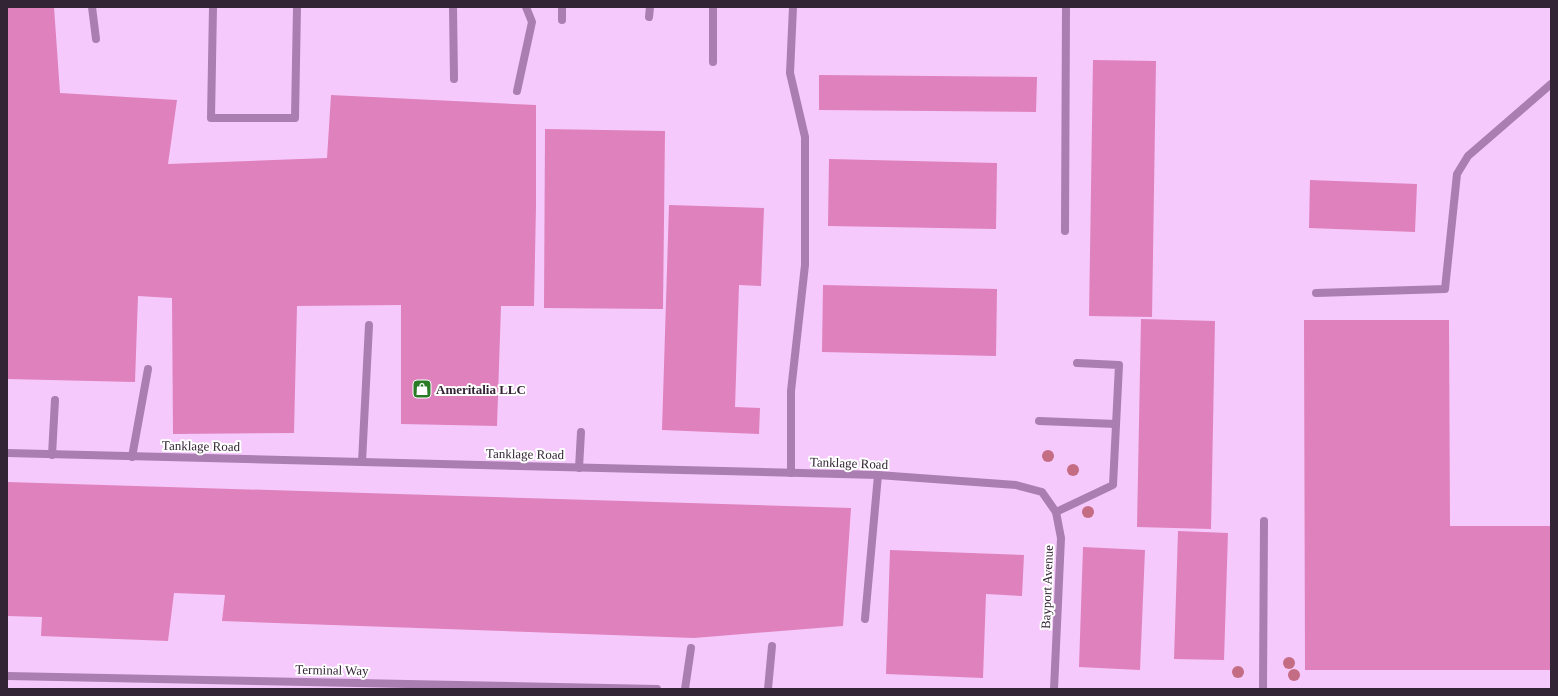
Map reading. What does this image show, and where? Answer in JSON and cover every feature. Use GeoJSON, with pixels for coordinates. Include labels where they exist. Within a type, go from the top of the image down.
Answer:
{"type":"FeatureCollection","features":[{"type":"Feature","properties":{"kind":"street"},"geometry":{"type":"LineString","coordinates":[[92,7],[96,39]]}},
{"type":"Feature","properties":{"kind":"street"},"geometry":{"type":"LineString","coordinates":[[213,7],[210,118],[294,118],[298,7]]}},
{"type":"Feature","properties":{"kind":"street"},"geometry":{"type":"LineString","coordinates":[[453,7],[454,79]]}},
{"type":"Feature","properties":{"kind":"street"},"geometry":{"type":"LineString","coordinates":[[517,92],[532,22],[526,7]]}},
{"type":"Feature","properties":{"kind":"street"},"geometry":{"type":"LineString","coordinates":[[562,7],[562,20]]}},
{"type":"Feature","properties":{"kind":"street"},"geometry":{"type":"LineString","coordinates":[[650,7],[650,17]]}},
{"type":"Feature","properties":{"kind":"street"},"geometry":{"type":"LineString","coordinates":[[712,62],[713,7]]}},
{"type":"Feature","properties":{"kind":"street"},"geometry":{"type":"LineString","coordinates":[[791,474],[791,392],[805,265],[805,137],[790,73],[793,7]]}},
{"type":"Feature","properties":{"kind":"street"},"geometry":{"type":"LineString","coordinates":[[1065,231],[1066,7]]}},
{"type":"Feature","properties":{"kind":"street"},"geometry":{"type":"LineString","coordinates":[[1316,293],[1445,289],[1457,174],[1468,156],[1551,84]]}},
{"type":"Feature","properties":{"kind":"street"},"geometry":{"type":"LineString","coordinates":[[362,462],[369,325]]}},
{"type":"Feature","properties":{"kind":"street"},"geometry":{"type":"LineString","coordinates":[[1056,512],[1113,485],[1118,365],[1076,363]]}},
{"type":"Feature","properties":{"kind":"street"},"geometry":{"type":"LineString","coordinates":[[132,457],[148,369]]}},
{"type":"Feature","properties":{"kind":"street"},"geometry":{"type":"LineString","coordinates":[[52,455],[55,400]]}},
{"type":"Feature","properties":{"kind":"street"},"geometry":{"type":"LineString","coordinates":[[1039,421],[1116,424]]}},
{"type":"Feature","properties":{"kind":"street"},"geometry":{"type":"LineString","coordinates":[[579,468],[581,432]]}},
{"type":"Feature","properties":{"kind":"street","name":"Tanklage Road"},"geometry":{"type":"LineString","coordinates":[[7,453],[878,475],[1016,485],[1042,492]]}},
{"type":"Feature","properties":{"kind":"street"},"geometry":{"type":"LineString","coordinates":[[865,619],[878,475]]}},
{"type":"Feature","properties":{"kind":"street","name":"Bayport Avenue"},"geometry":{"type":"LineString","coordinates":[[1042,492],[1056,512],[1061,538],[1054,689]]}},
{"type":"Feature","properties":{"kind":"street"},"geometry":{"type":"LineString","coordinates":[[1263,689],[1264,521]]}},
{"type":"Feature","properties":{"kind":"street"},"geometry":{"type":"LineString","coordinates":[[768,689],[772,646]]}},
{"type":"Feature","properties":{"kind":"street"},"geometry":{"type":"LineString","coordinates":[[685,689],[691,648]]}},
{"type":"Feature","properties":{"kind":"street","name":"Terminal Way"},"geometry":{"type":"LineString","coordinates":[[7,676],[657,689]]}},
{"type":"Feature","properties":{"kind":"shaded area"},"geometry":{"type":"Polygon","coordinates":[[[7,7],[1551,7],[1551,689],[7,689],[7,7]]]}},
{"type":"Feature","properties":{"kind":"building"},"geometry":{"type":"Polygon","coordinates":[[[7,7],[54,7],[60,93],[177,100],[168,164],[327,158],[331,95],[536,105],[534,306],[501,306],[497,426],[401,424],[401,305],[297,306],[294,433],[173,434],[172,298],[138,296],[135,382],[7,379],[7,7]]]}},
{"type":"Feature","properties":{"kind":"building"},"geometry":{"type":"Polygon","coordinates":[[[1093,60],[1156,61],[1152,317],[1089,316],[1093,60]]]}},
{"type":"Feature","properties":{"kind":"building"},"geometry":{"type":"Polygon","coordinates":[[[819,75],[1037,77],[1036,112],[819,110],[819,75]]]}},
{"type":"Feature","properties":{"kind":"building"},"geometry":{"type":"Polygon","coordinates":[[[545,129],[665,131],[663,309],[544,308],[545,129]]]}},
{"type":"Feature","properties":{"kind":"building"},"geometry":{"type":"Polygon","coordinates":[[[829,159],[997,163],[996,229],[828,226],[829,159]]]}},
{"type":"Feature","properties":{"kind":"building"},"geometry":{"type":"Polygon","coordinates":[[[1310,180],[1417,184],[1415,232],[1309,228],[1310,180]]]}},
{"type":"Feature","properties":{"kind":"building"},"geometry":{"type":"Polygon","coordinates":[[[669,205],[764,208],[761,286],[739,285],[735,407],[760,408],[759,434],[662,430],[669,205]]]}},
{"type":"Feature","properties":{"kind":"building"},"geometry":{"type":"Polygon","coordinates":[[[823,285],[997,289],[996,356],[822,352],[823,285]]]}},
{"type":"Feature","properties":{"kind":"building"},"geometry":{"type":"Polygon","coordinates":[[[1141,319],[1215,321],[1211,529],[1137,527],[1141,319]]]}},
{"type":"Feature","properties":{"kind":"building"},"geometry":{"type":"Polygon","coordinates":[[[1304,320],[1449,320],[1450,526],[1551,526],[1551,670],[1305,670],[1304,320]]]}},
{"type":"Feature","properties":{"kind":"building"},"geometry":{"type":"Polygon","coordinates":[[[7,482],[851,508],[843,626],[694,638],[222,621],[225,595],[174,593],[168,641],[41,636],[42,617],[7,616],[7,482]]]}},
{"type":"Feature","properties":{"kind":"building"},"geometry":{"type":"Polygon","coordinates":[[[1178,531],[1228,533],[1224,660],[1174,659],[1178,531]]]}},
{"type":"Feature","properties":{"kind":"building"},"geometry":{"type":"Polygon","coordinates":[[[1083,547],[1145,550],[1140,670],[1079,667],[1083,547]]]}},
{"type":"Feature","properties":{"kind":"building"},"geometry":{"type":"Polygon","coordinates":[[[890,550],[1024,555],[1022,596],[986,594],[983,678],[886,674],[890,550]]]}},
{"type":"Feature","properties":{"kind":"place","name":"Ameritalia LLC"},"geometry":{"type":"Point","coordinates":[422,389]}}]}
